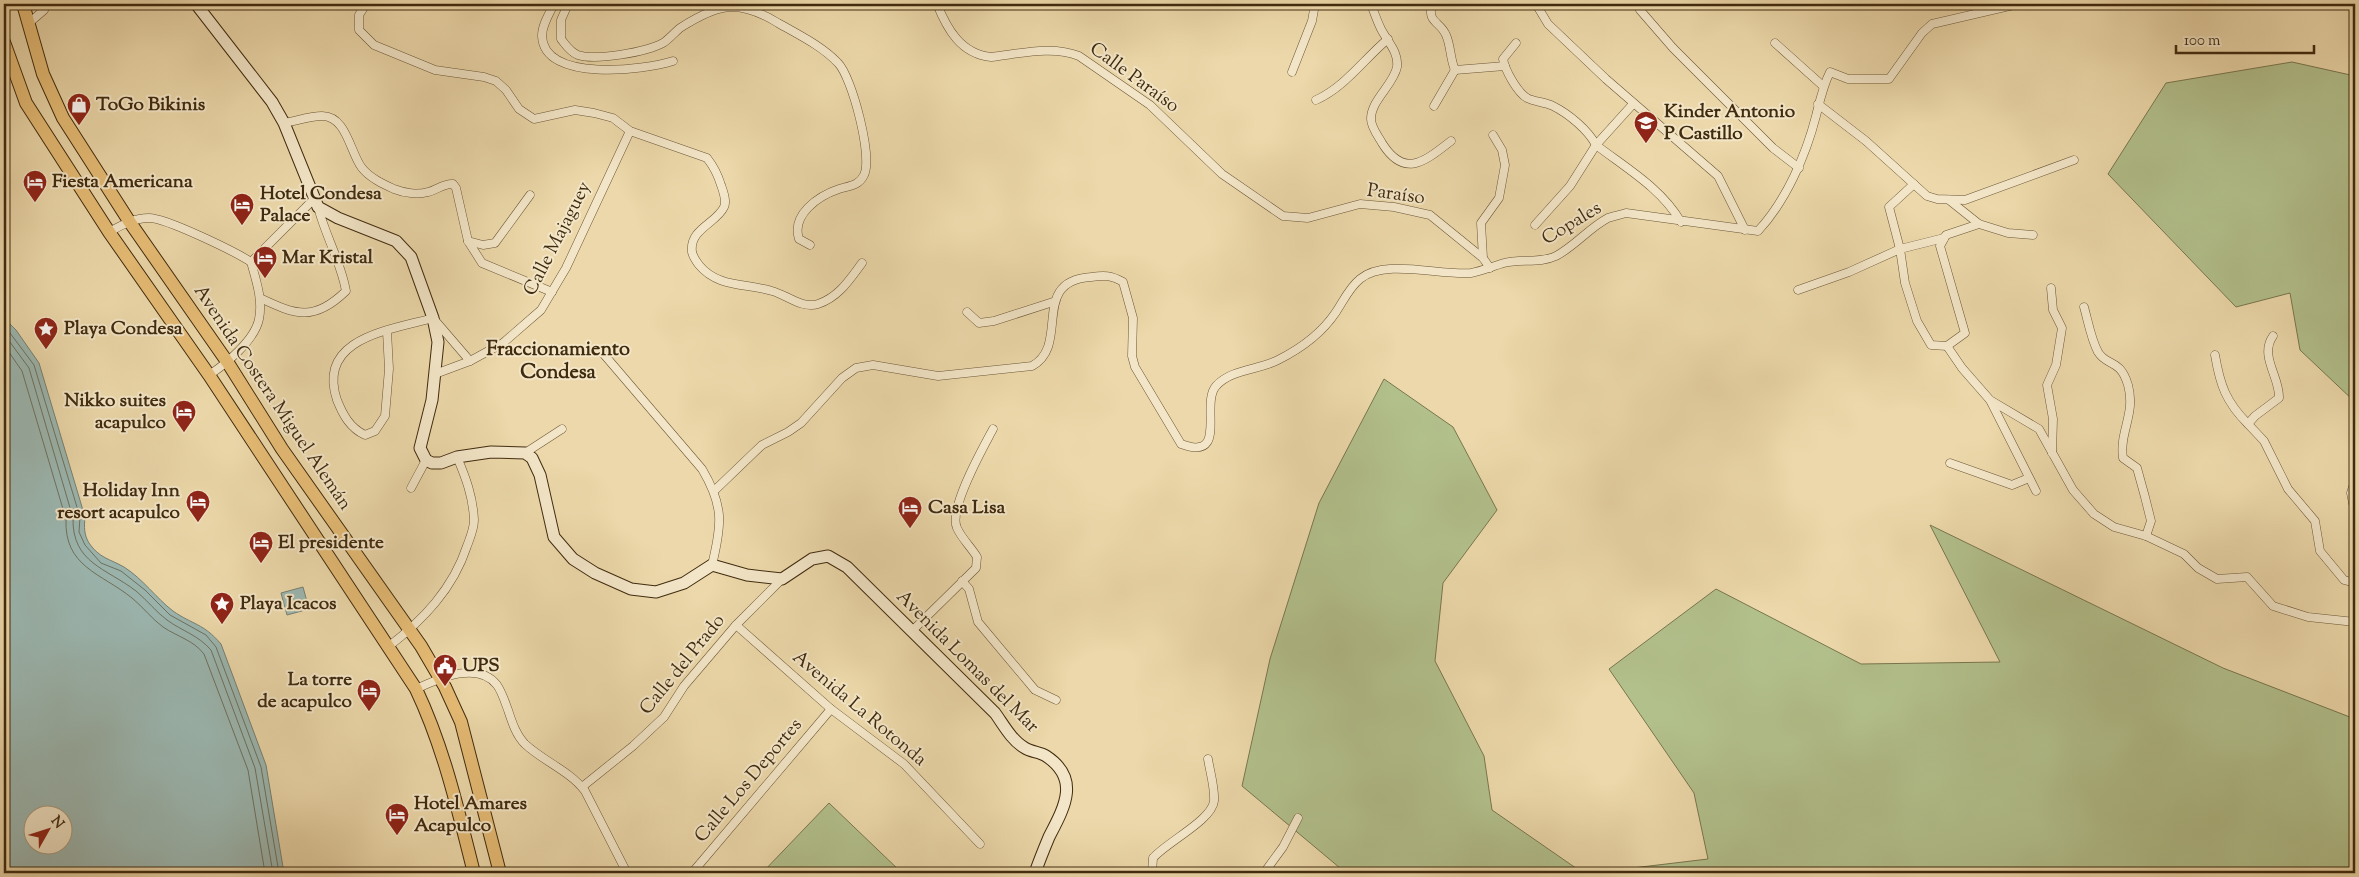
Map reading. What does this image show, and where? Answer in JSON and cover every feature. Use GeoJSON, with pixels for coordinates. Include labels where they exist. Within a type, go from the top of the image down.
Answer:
{"type":"FeatureCollection","features":[{"type":"Feature","properties":{"kind":"main road","name":"Avenida Costera Miguel Alemán"},"geometry":{"type":"LineString","coordinates":[[24,4],[43,74],[52,98],[129,221],[228,363],[282,449],[409,630],[440,678],[461,722],[500,873]]}},
{"type":"Feature","properties":{"kind":"main road"},"geometry":{"type":"LineString","coordinates":[[196,4],[272,102],[284,123],[316,203],[338,218],[396,241],[411,257],[433,318],[438,342],[432,400],[420,448],[426,460],[432,463],[441,462],[458,457],[491,452],[524,453],[532,458],[540,475],[554,537],[573,559],[595,573],[631,589],[656,592],[684,583],[712,565],[747,575],[782,579]]}},
{"type":"Feature","properties":{"kind":"main road"},"geometry":{"type":"LineString","coordinates":[[4,42],[26,103],[109,232],[209,376],[416,689],[434,728],[450,776],[474,873]]}},
{"type":"Feature","properties":{"kind":"main road","name":"Avenida Lomas del Mar"},"geometry":{"type":"LineString","coordinates":[[782,579],[812,559],[828,556],[847,567],[995,713],[1024,748],[1044,755],[1059,766],[1065,778],[1068,794],[1060,819],[1049,838],[1035,873]]}},
{"type":"Feature","properties":{"kind":"street"},"geometry":{"type":"LineString","coordinates":[[29,23],[44,10],[47,4]]}},
{"type":"Feature","properties":{"kind":"street"},"geometry":{"type":"LineString","coordinates":[[366,4],[359,15],[360,30],[374,44],[436,70],[484,76],[496,81],[506,90],[519,109],[534,119],[575,110],[613,118],[630,131],[707,158],[715,167],[722,187],[724,207],[705,225],[692,242],[694,258],[712,278],[725,283],[771,290],[802,304],[816,305],[838,292],[862,263]]}},
{"type":"Feature","properties":{"kind":"street"},"geometry":{"type":"LineString","coordinates":[[554,4],[544,26],[542,36],[544,45],[550,55],[560,62],[585,68],[618,70],[654,67],[673,61]]}},
{"type":"Feature","properties":{"kind":"street"},"geometry":{"type":"LineString","coordinates":[[568,4],[561,20],[560,30],[562,39],[576,54],[584,56],[603,57],[651,48],[664,42],[681,28],[710,12],[732,7],[760,13],[820,48],[840,64],[851,89],[864,134],[866,168],[864,175],[858,183],[832,192],[808,206],[802,212],[796,230],[799,239],[810,245]]}},
{"type":"Feature","properties":{"kind":"street","name":"Calle Paraíso"},"geometry":{"type":"LineString","coordinates":[[937,4],[956,39],[965,48],[981,56],[991,57],[1056,51],[1067,51],[1079,56],[1150,105],[1222,174],[1283,216],[1308,218]]}},
{"type":"Feature","properties":{"kind":"street"},"geometry":{"type":"LineString","coordinates":[[1292,72],[1312,21],[1315,4]]}},
{"type":"Feature","properties":{"kind":"street"},"geometry":{"type":"LineString","coordinates":[[1371,4],[1381,30],[1392,45],[1397,66],[1393,77],[1382,91],[1371,118],[1375,131],[1388,152],[1404,163],[1415,164],[1424,162],[1451,141]]}},
{"type":"Feature","properties":{"kind":"street"},"geometry":{"type":"LineString","coordinates":[[1432,4],[1430,12],[1434,22],[1446,35],[1451,61],[1455,70]]}},
{"type":"Feature","properties":{"kind":"street"},"geometry":{"type":"LineString","coordinates":[[1536,4],[1548,24],[1632,104],[1718,176],[1745,230],[1758,231],[1794,180],[1823,86],[1830,72],[1848,79],[1889,80],[1922,33],[1932,24],[2018,4]]}},
{"type":"Feature","properties":{"kind":"street"},"geometry":{"type":"LineString","coordinates":[[1637,4],[1673,48],[1773,148],[1799,168]]}},
{"type":"Feature","properties":{"kind":"street"},"geometry":{"type":"LineString","coordinates":[[1316,100],[1332,93],[1366,57],[1388,39]]}},
{"type":"Feature","properties":{"kind":"street"},"geometry":{"type":"LineString","coordinates":[[1516,43],[1506,54],[1505,64],[1520,93],[1527,98],[1552,106],[1568,116],[1592,137],[1596,145],[1650,186],[1675,211],[1681,222]]}},
{"type":"Feature","properties":{"kind":"street"},"geometry":{"type":"LineString","coordinates":[[1775,43],[1823,86]]}},
{"type":"Feature","properties":{"kind":"street"},"geometry":{"type":"LineString","coordinates":[[1455,70],[1505,64]]}},
{"type":"Feature","properties":{"kind":"street"},"geometry":{"type":"LineString","coordinates":[[1434,106],[1455,70]]}},
{"type":"Feature","properties":{"kind":"street"},"geometry":{"type":"LineString","coordinates":[[1535,225],[1570,186],[1596,145],[1632,104]]}},
{"type":"Feature","properties":{"kind":"street"},"geometry":{"type":"LineString","coordinates":[[1818,104],[1866,141],[1927,196],[1949,200],[1973,198],[2074,160]]}},
{"type":"Feature","properties":{"kind":"street"},"geometry":{"type":"LineString","coordinates":[[284,123],[322,116],[332,118],[342,129],[356,160],[364,170],[396,190],[412,193],[428,192],[448,183],[453,184],[456,188],[468,241],[482,262],[552,292]]}},
{"type":"Feature","properties":{"kind":"street","name":"Calle Majaguey"},"geometry":{"type":"LineString","coordinates":[[435,374],[470,360],[504,343],[541,310],[566,268],[630,131]]}},
{"type":"Feature","properties":{"kind":"street"},"geometry":{"type":"LineString","coordinates":[[1483,258],[1481,223],[1499,198],[1505,165],[1502,150],[1493,135]]}},
{"type":"Feature","properties":{"kind":"street"},"geometry":{"type":"LineString","coordinates":[[1914,184],[1889,207],[1900,249],[1905,283],[1917,321],[1931,345],[1947,346],[1965,333],[1940,246],[1946,235],[1979,224]]}},
{"type":"Feature","properties":{"kind":"street"},"geometry":{"type":"LineString","coordinates":[[468,241],[483,245],[495,243],[530,195]]}},
{"type":"Feature","properties":{"kind":"street"},"geometry":{"type":"LineString","coordinates":[[1949,200],[1979,224],[2008,233],[2033,236]]}},
{"type":"Feature","properties":{"kind":"street"},"geometry":{"type":"LineString","coordinates":[[251,262],[316,203],[344,280],[346,291],[315,312],[302,314],[291,313],[260,298]]}},
{"type":"Feature","properties":{"kind":"street","name":"Paraíso"},"geometry":{"type":"LineString","coordinates":[[1308,218],[1360,204],[1394,207],[1430,215],[1483,258],[1490,268]]}},
{"type":"Feature","properties":{"kind":"street","name":"Copales"},"geometry":{"type":"LineString","coordinates":[[1054,302],[1065,285],[1082,277],[1111,275],[1123,282],[1133,318],[1132,356],[1139,376],[1181,444],[1192,448],[1202,447],[1208,441],[1211,430],[1211,396],[1215,387],[1225,379],[1276,361],[1300,347],[1328,322],[1349,290],[1361,278],[1375,271],[1392,268],[1438,273],[1472,273],[1505,262],[1541,260],[1554,257],[1608,218],[1626,213],[1745,230]]}},
{"type":"Feature","properties":{"kind":"street"},"geometry":{"type":"LineString","coordinates":[[109,232],[129,221],[150,218],[240,254],[251,262],[260,298],[259,320],[240,351],[228,363],[209,376]]}},
{"type":"Feature","properties":{"kind":"street"},"geometry":{"type":"LineString","coordinates":[[1798,290],[1849,272],[1900,249],[1944,238]]}},
{"type":"Feature","properties":{"kind":"street"},"geometry":{"type":"LineString","coordinates":[[2051,288],[2053,310],[2062,328],[2056,365],[2047,385],[2053,419],[2052,453]]}},
{"type":"Feature","properties":{"kind":"street"},"geometry":{"type":"LineString","coordinates":[[714,491],[762,445],[801,423],[842,378],[856,368],[873,364],[938,376],[1032,366],[1040,362],[1051,340],[1054,302],[994,321],[979,323],[967,312]]}},
{"type":"Feature","properties":{"kind":"street"},"geometry":{"type":"LineString","coordinates":[[2084,307],[2099,353],[2122,369],[2128,386],[2131,406],[2121,447],[2123,458],[2136,468],[2146,497],[2151,521],[2146,536]]}},
{"type":"Feature","properties":{"kind":"street"},"geometry":{"type":"LineString","coordinates":[[387,331],[389,369],[385,416],[375,431],[365,435],[354,430],[342,412],[333,387],[334,368],[342,353],[351,346],[375,334],[433,318],[470,360]]}},
{"type":"Feature","properties":{"kind":"street"},"geometry":{"type":"LineString","coordinates":[[2248,424],[2255,416],[2279,398],[2279,390],[2268,353],[2268,343],[2273,336]]}},
{"type":"Feature","properties":{"kind":"street"},"geometry":{"type":"LineString","coordinates":[[1947,346],[1967,374],[1990,400],[2036,491]]}},
{"type":"Feature","properties":{"kind":"street"},"geometry":{"type":"LineString","coordinates":[[601,351],[702,469],[714,491],[719,510],[718,539],[712,565]]}},
{"type":"Feature","properties":{"kind":"street"},"geometry":{"type":"LineString","coordinates":[[2215,355],[2220,383],[2232,408],[2264,442],[2288,489],[2314,522],[2320,551],[2344,580],[2355,583]]}},
{"type":"Feature","properties":{"kind":"street"},"geometry":{"type":"LineString","coordinates":[[1990,400],[2039,429],[2074,490],[2094,514],[2114,527],[2146,536],[2184,554],[2198,568],[2217,579],[2247,578],[2273,606],[2308,617],[2355,622]]}},
{"type":"Feature","properties":{"kind":"street"},"geometry":{"type":"LineString","coordinates":[[524,453],[562,429]]}},
{"type":"Feature","properties":{"kind":"street"},"geometry":{"type":"LineString","coordinates":[[912,631],[976,568],[977,557],[956,527],[955,517],[963,488],[994,429]]}},
{"type":"Feature","properties":{"kind":"street"},"geometry":{"type":"LineString","coordinates":[[388,647],[409,630],[432,607],[448,587],[463,558],[474,527],[470,488],[458,457]]}},
{"type":"Feature","properties":{"kind":"street"},"geometry":{"type":"LineString","coordinates":[[411,488],[426,460]]}},
{"type":"Feature","properties":{"kind":"street"},"geometry":{"type":"LineString","coordinates":[[1950,463],[2012,484],[2029,478]]}},
{"type":"Feature","properties":{"kind":"street"},"geometry":{"type":"LineString","coordinates":[[2355,481],[2351,493],[2355,513]]}},
{"type":"Feature","properties":{"kind":"street","name":"Calle del Prado"},"geometry":{"type":"LineString","coordinates":[[582,786],[633,746],[664,717],[684,686],[736,625],[782,579]]}},
{"type":"Feature","properties":{"kind":"street"},"geometry":{"type":"LineString","coordinates":[[962,581],[969,589],[978,622],[1035,690],[1056,700]]}},
{"type":"Feature","properties":{"kind":"street","name":"Avenida La Rotonda"},"geometry":{"type":"LineString","coordinates":[[736,625],[831,709],[904,764],[980,844]]}},
{"type":"Feature","properties":{"kind":"street"},"geometry":{"type":"LineString","coordinates":[[416,689],[440,678],[469,673],[492,680],[499,689],[521,740],[582,786],[627,873]]}},
{"type":"Feature","properties":{"kind":"street","name":"Calle Los Deportes"},"geometry":{"type":"LineString","coordinates":[[692,873],[831,709]]}},
{"type":"Feature","properties":{"kind":"street"},"geometry":{"type":"LineString","coordinates":[[1152,873],[1153,858],[1185,831],[1198,824],[1208,814],[1214,803],[1208,759]]}},
{"type":"Feature","properties":{"kind":"street"},"geometry":{"type":"LineString","coordinates":[[1264,873],[1283,848],[1298,818]]}},
{"type":"Feature","properties":{"kind":"green space"},"geometry":{"type":"Polygon","coordinates":[[[2292,62],[2355,76],[2355,402],[2300,350],[2290,293],[2236,307],[2108,174],[2166,83],[2292,62]]]}},
{"type":"Feature","properties":{"kind":"green space"},"geometry":{"type":"Polygon","coordinates":[[[1384,379],[1453,427],[1497,510],[1443,583],[1435,661],[1484,756],[1492,810],[1583,873],[1346,873],[1242,786],[1270,659],[1319,503],[1384,379]]]}},
{"type":"Feature","properties":{"kind":"green space"},"geometry":{"type":"Polygon","coordinates":[[[1930,525],[2223,668],[2355,719],[2355,873],[1591,873],[1708,859],[1694,793],[1609,669],[1716,589],[1861,664],[2000,662],[1930,525]]]}},
{"type":"Feature","properties":{"kind":"green space"},"geometry":{"type":"Polygon","coordinates":[[[829,803],[902,873],[762,873],[829,803]]]}},
{"type":"Feature","properties":{"kind":"water"},"geometry":{"type":"Polygon","coordinates":[[[4,318],[16,330],[39,363],[85,517],[85,531],[89,543],[101,555],[131,572],[173,611],[209,632],[221,644],[266,765],[284,873],[4,873],[4,318]]]}},
{"type":"Feature","properties":{"kind":"water"},"geometry":{"type":"Polygon","coordinates":[[[303,587],[309,609],[287,615],[281,593],[303,587]]]}},
{"type":"Feature","properties":{"kind":"place","name":"ToGo Bikinis"},"geometry":{"type":"Point","coordinates":[79,126]}},
{"type":"Feature","properties":{"kind":"place","name":"Kinder Antonio P Castillo"},"geometry":{"type":"Point","coordinates":[1646,144]}},
{"type":"Feature","properties":{"kind":"place","name":"Fiesta Americana"},"geometry":{"type":"Point","coordinates":[35,203]}},
{"type":"Feature","properties":{"kind":"place","name":"Hotel Condesa Palace"},"geometry":{"type":"Point","coordinates":[242,226]}},
{"type":"Feature","properties":{"kind":"place","name":"Mar Kristal"},"geometry":{"type":"Point","coordinates":[265,279]}},
{"type":"Feature","properties":{"kind":"place","name":"Playa Condesa"},"geometry":{"type":"Point","coordinates":[46,350]}},
{"type":"Feature","properties":{"kind":"place","name":"Nikko suites acapulco"},"geometry":{"type":"Point","coordinates":[184,433]}},
{"type":"Feature","properties":{"kind":"place","name":"Holiday Inn resort acapulco"},"geometry":{"type":"Point","coordinates":[198,523]}},
{"type":"Feature","properties":{"kind":"place","name":"Casa Lisa"},"geometry":{"type":"Point","coordinates":[910,529]}},
{"type":"Feature","properties":{"kind":"place","name":"El presidente"},"geometry":{"type":"Point","coordinates":[261,564]}},
{"type":"Feature","properties":{"kind":"place","name":"Playa Icacos"},"geometry":{"type":"Point","coordinates":[222,625]}},
{"type":"Feature","properties":{"kind":"place","name":"UPS"},"geometry":{"type":"Point","coordinates":[445,687]}},
{"type":"Feature","properties":{"kind":"place","name":"La torre de acapulco"},"geometry":{"type":"Point","coordinates":[369,712]}},
{"type":"Feature","properties":{"kind":"place","name":"Hotel Amares Acapulco"},"geometry":{"type":"Point","coordinates":[397,836]}},
{"type":"Feature","properties":{"kind":"district","name":"Fraccionamiento Condesa"},"geometry":{"type":"Point","coordinates":[558,362]}}]}
